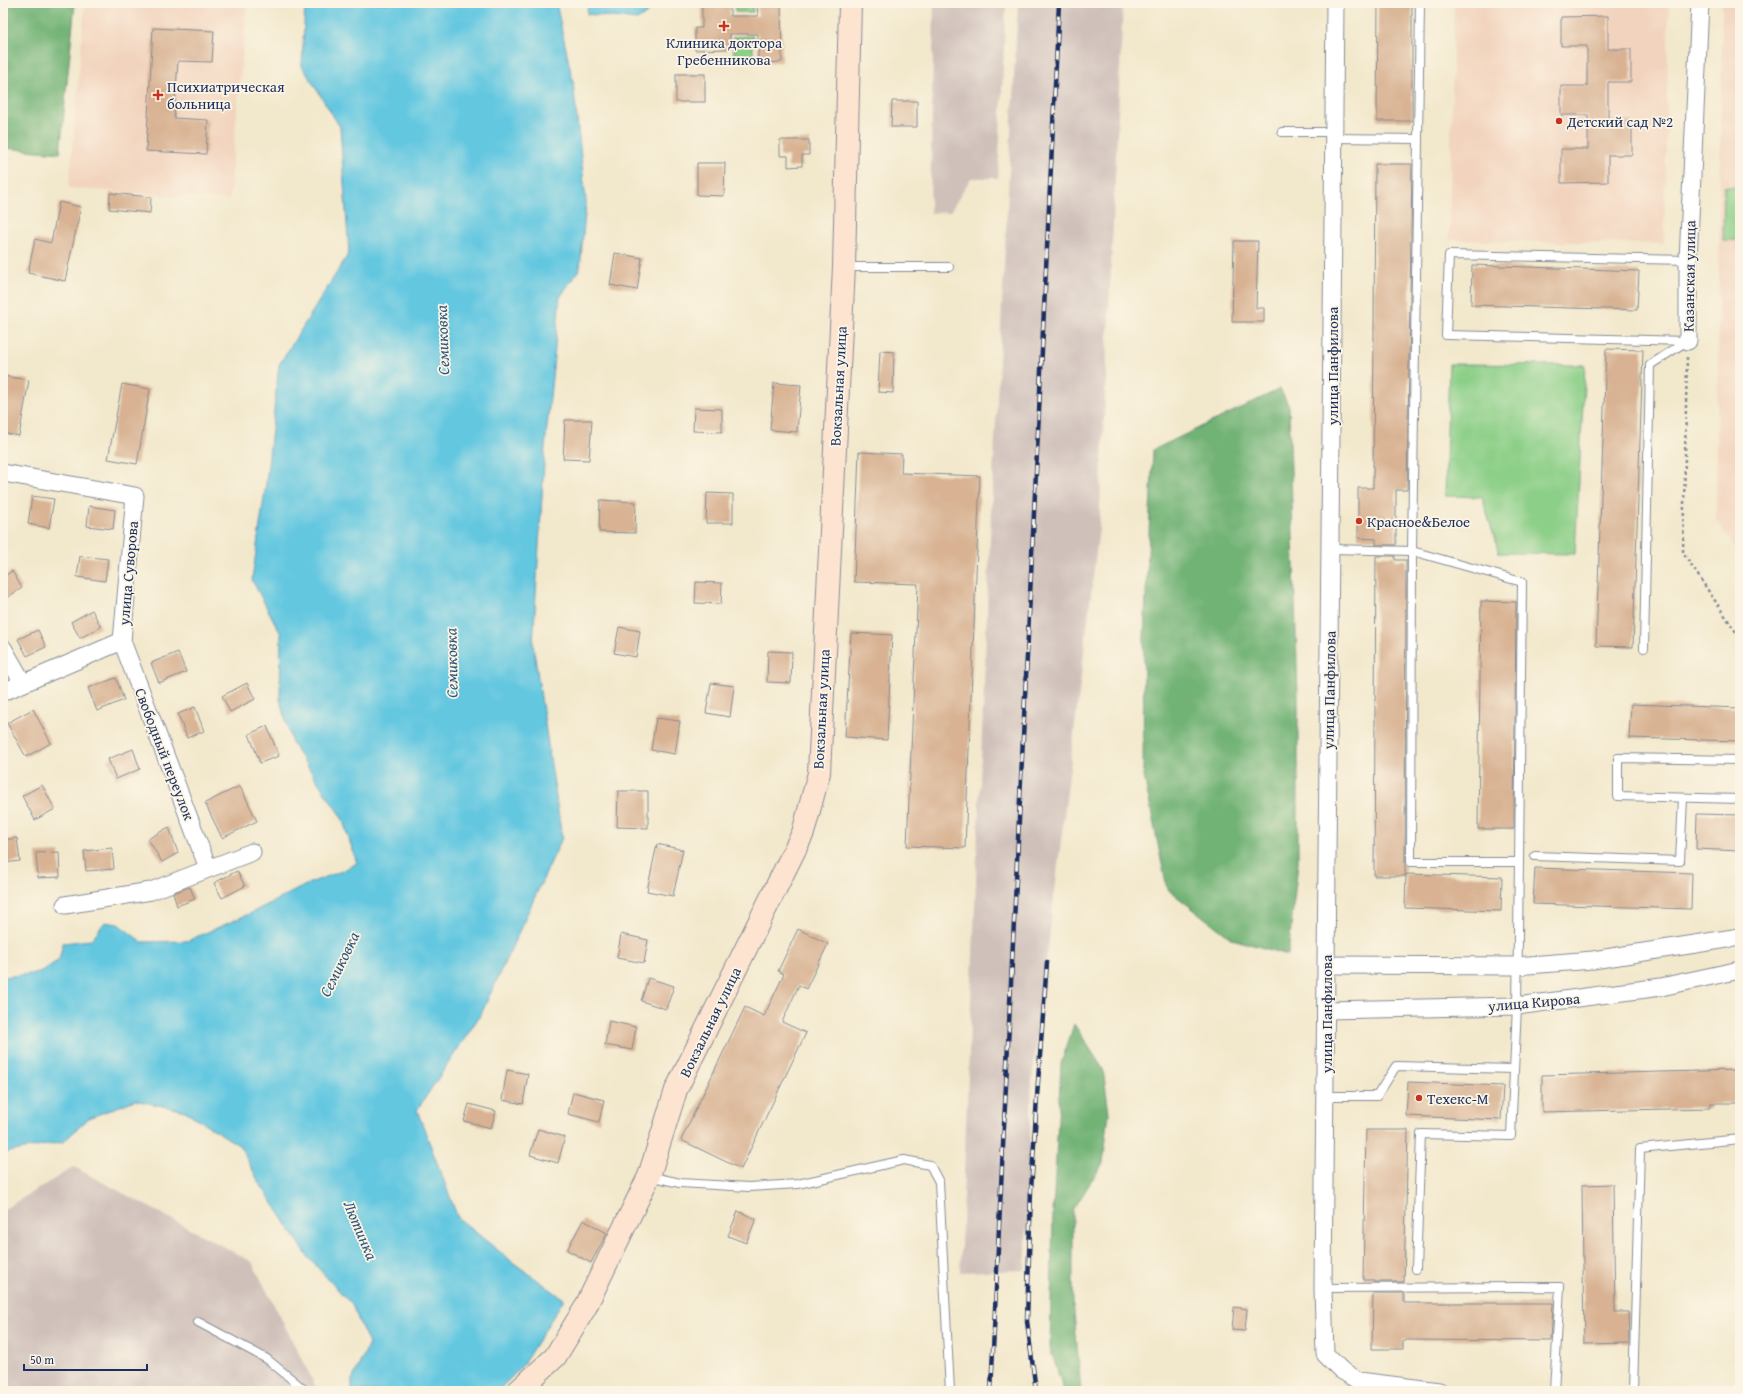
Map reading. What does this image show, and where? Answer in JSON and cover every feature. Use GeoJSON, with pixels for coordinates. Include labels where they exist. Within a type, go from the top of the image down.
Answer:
{"type":"FeatureCollection","features":[{"type":"Feature","properties":{"kind":"main road","name":"Вокзальная улица"},"geometry":{"type":"LineString","coordinates":[[518,1391],[555,1358],[585,1308],[649,1176],[676,1090],[803,833],[818,773],[844,266],[850,3]]}},
{"type":"Feature","properties":{"kind":"street","name":"улица Панфилова"},"geometry":{"type":"LineString","coordinates":[[1335,3],[1323,1288],[1325,1354],[1359,1386]]}},
{"type":"Feature","properties":{"kind":"street","name":"Казанская улица"},"geometry":{"type":"LineString","coordinates":[[1688,341],[1688,260],[1700,3]]}},
{"type":"Feature","properties":{"kind":"street","name":"улица Суворова"},"geometry":{"type":"LineString","coordinates":[[3,472],[135,496],[122,641],[3,692]]}},
{"type":"Feature","properties":{"kind":"street","name":"Свободный переулок"},"geometry":{"type":"LineString","coordinates":[[122,641],[208,868]]}},
{"type":"Feature","properties":{"kind":"street"},"geometry":{"type":"LineString","coordinates":[[3,648],[23,683]]}},
{"type":"Feature","properties":{"kind":"street"},"geometry":{"type":"LineString","coordinates":[[65,905],[151,891],[252,852]]}},
{"type":"Feature","properties":{"kind":"street"},"geometry":{"type":"LineString","coordinates":[[1326,965],[1517,966],[1593,960],[1740,937]]}},
{"type":"Feature","properties":{"kind":"street","name":"улица Кирова"},"geometry":{"type":"LineString","coordinates":[[1326,1010],[1517,1006],[1661,987],[1740,970]]}},
{"type":"Feature","properties":{"kind":"street"},"geometry":{"type":"LineString","coordinates":[[1359,1386],[1439,1391]]}},
{"type":"Feature","properties":{"kind":"lane"},"geometry":{"type":"LineString","coordinates":[[1420,3],[1412,551],[1411,862],[1519,862]]}},
{"type":"Feature","properties":{"kind":"lane"},"geometry":{"type":"LineString","coordinates":[[1282,132],[1418,139]]}},
{"type":"Feature","properties":{"kind":"lane"},"geometry":{"type":"LineString","coordinates":[[1688,260],[1449,255],[1446,335],[1688,341]]}},
{"type":"Feature","properties":{"kind":"lane"},"geometry":{"type":"LineString","coordinates":[[844,266],[949,268]]}},
{"type":"Feature","properties":{"kind":"lane","name":"Казанская улица"},"geometry":{"type":"LineString","coordinates":[[1644,648],[1650,365],[1688,341]]}},
{"type":"Feature","properties":{"kind":"lane"},"geometry":{"type":"LineString","coordinates":[[1331,549],[1412,551],[1522,582],[1517,1006],[1511,1136],[1421,1134],[1416,1269]]}},
{"type":"Feature","properties":{"kind":"lane"},"geometry":{"type":"LineString","coordinates":[[1740,760],[1618,758],[1618,796],[1740,799]]}},
{"type":"Feature","properties":{"kind":"lane"},"geometry":{"type":"LineString","coordinates":[[1535,856],[1680,861],[1683,798]]}},
{"type":"Feature","properties":{"kind":"lane"},"geometry":{"type":"LineString","coordinates":[[1325,1096],[1377,1096],[1396,1066],[1513,1069]]}},
{"type":"Feature","properties":{"kind":"lane"},"geometry":{"type":"LineString","coordinates":[[1634,1391],[1640,1149],[1740,1139]]}},
{"type":"Feature","properties":{"kind":"lane"},"geometry":{"type":"LineString","coordinates":[[649,1176],[680,1183],[749,1187],[798,1184],[904,1160],[930,1165],[939,1182],[950,1391]]}},
{"type":"Feature","properties":{"kind":"lane"},"geometry":{"type":"LineString","coordinates":[[1323,1288],[1560,1287],[1554,1391]]}},
{"type":"Feature","properties":{"kind":"lane"},"geometry":{"type":"LineString","coordinates":[[198,1322],[267,1359],[306,1391]]}},
{"type":"Feature","properties":{"kind":"path"},"geometry":{"type":"LineString","coordinates":[[1688,341],[1682,553],[1740,638]]}},
{"type":"Feature","properties":{"kind":"shaded area","name":"Психиатрическая больница"},"geometry":{"type":"Polygon","coordinates":[[[85,3],[247,3],[229,200],[69,188],[85,3]]]}},
{"type":"Feature","properties":{"kind":"shaded area"},"geometry":{"type":"Polygon","coordinates":[[[934,3],[1006,3],[998,178],[971,178],[950,212],[930,213],[934,3]]]}},
{"type":"Feature","properties":{"kind":"shaded area"},"geometry":{"type":"Polygon","coordinates":[[[1018,3],[1123,3],[1099,528],[1032,1079],[1025,1270],[960,1272],[991,514],[1018,3]]]}},
{"type":"Feature","properties":{"kind":"shaded area","name":"Детский сад №2"},"geometry":{"type":"Polygon","coordinates":[[[1454,3],[1669,3],[1664,244],[1449,240],[1454,3]]]}},
{"type":"Feature","properties":{"kind":"shaded area"},"geometry":{"type":"Polygon","coordinates":[[[1722,3],[1740,3],[1740,557],[1716,518],[1722,3]]]}},
{"type":"Feature","properties":{"kind":"shaded area"},"geometry":{"type":"Polygon","coordinates":[[[74,1167],[252,1262],[318,1391],[3,1391],[3,1210],[74,1167]]]}},
{"type":"Feature","properties":{"kind":"green space"},"geometry":{"type":"Polygon","coordinates":[[[3,3],[75,3],[60,153],[3,148],[3,3]]]}},
{"type":"Feature","properties":{"kind":"green space"},"geometry":{"type":"Polygon","coordinates":[[[735,3],[753,3],[753,12],[735,12],[735,3]]]}},
{"type":"Feature","properties":{"kind":"green space"},"geometry":{"type":"Polygon","coordinates":[[[753,36],[753,56],[734,57],[733,37],[753,36]]]}},
{"type":"Feature","properties":{"kind":"green space"},"geometry":{"type":"Polygon","coordinates":[[[1724,187],[1740,187],[1740,240],[1723,240],[1724,187]]]}},
{"type":"Feature","properties":{"kind":"green space"},"geometry":{"type":"Polygon","coordinates":[[[1449,364],[1585,365],[1575,554],[1499,553],[1482,497],[1445,496],[1449,364]]]}},
{"type":"Feature","properties":{"kind":"green space"},"geometry":{"type":"Polygon","coordinates":[[[1280,389],[1289,406],[1298,696],[1298,863],[1288,955],[1232,939],[1167,889],[1143,771],[1144,637],[1153,450],[1280,389]]]}},
{"type":"Feature","properties":{"kind":"green space"},"geometry":{"type":"Polygon","coordinates":[[[1074,1024],[1103,1069],[1109,1113],[1103,1163],[1073,1210],[1073,1301],[1081,1391],[1064,1391],[1050,1348],[1053,1213],[1061,1064],[1074,1024]]]}},
{"type":"Feature","properties":{"kind":"water"},"geometry":{"type":"Polygon","coordinates":[[[305,3],[556,3],[573,82],[586,202],[580,268],[560,297],[545,447],[533,644],[562,838],[481,1014],[417,1110],[458,1218],[515,1264],[564,1299],[522,1366],[498,1391],[352,1391],[352,1380],[369,1344],[352,1305],[308,1257],[259,1182],[240,1146],[185,1111],[135,1100],[89,1118],[63,1142],[3,1153],[3,977],[39,973],[59,960],[63,943],[91,940],[105,922],[118,924],[142,942],[187,941],[251,913],[310,883],[342,871],[357,863],[342,818],[292,743],[280,699],[281,634],[252,580],[266,484],[279,365],[349,253],[340,127],[302,66],[305,3]]]}},
{"type":"Feature","properties":{"kind":"water"},"geometry":{"type":"Polygon","coordinates":[[[588,3],[649,3],[649,12],[637,20],[587,14],[588,3]]]}},
{"type":"Feature","properties":{"kind":"building"},"geometry":{"type":"Polygon","coordinates":[[[702,3],[730,3],[730,16],[758,16],[757,3],[781,3],[782,62],[758,63],[758,34],[730,34],[730,49],[695,50],[695,28],[702,28],[702,3]]]}},
{"type":"Feature","properties":{"kind":"building"},"geometry":{"type":"Polygon","coordinates":[[[1378,3],[1412,3],[1412,121],[1377,121],[1378,3]]]}},
{"type":"Feature","properties":{"kind":"building"},"geometry":{"type":"Polygon","coordinates":[[[1608,16],[1608,49],[1631,49],[1631,82],[1608,82],[1608,121],[1632,121],[1632,155],[1608,155],[1608,182],[1561,183],[1561,149],[1588,149],[1588,115],[1561,115],[1561,86],[1587,86],[1587,46],[1561,46],[1561,17],[1608,16]]]}},
{"type":"Feature","properties":{"kind":"building"},"geometry":{"type":"Polygon","coordinates":[[[153,28],[214,31],[212,62],[178,61],[174,118],[208,120],[206,154],[146,151],[153,28]]]}},
{"type":"Feature","properties":{"kind":"building"},"geometry":{"type":"Polygon","coordinates":[[[676,74],[705,74],[705,102],[676,102],[676,74]]]}},
{"type":"Feature","properties":{"kind":"building"},"geometry":{"type":"Polygon","coordinates":[[[892,101],[917,101],[917,127],[891,127],[892,101]]]}},
{"type":"Feature","properties":{"kind":"building"},"geometry":{"type":"Polygon","coordinates":[[[780,140],[809,140],[809,155],[802,155],[802,166],[788,167],[788,156],[780,156],[780,140]]]}},
{"type":"Feature","properties":{"kind":"building"},"geometry":{"type":"Polygon","coordinates":[[[697,163],[725,163],[724,196],[697,195],[697,163]]]}},
{"type":"Feature","properties":{"kind":"building"},"geometry":{"type":"Polygon","coordinates":[[[1375,164],[1412,164],[1407,490],[1396,490],[1396,545],[1376,545],[1376,539],[1358,538],[1358,488],[1373,488],[1375,164]]]}},
{"type":"Feature","properties":{"kind":"building"},"geometry":{"type":"Polygon","coordinates":[[[110,193],[151,197],[150,213],[109,209],[110,193]]]}},
{"type":"Feature","properties":{"kind":"building"},"geometry":{"type":"Polygon","coordinates":[[[59,202],[81,207],[65,281],[28,273],[35,239],[51,243],[59,202]]]}},
{"type":"Feature","properties":{"kind":"building"},"geometry":{"type":"Polygon","coordinates":[[[1234,241],[1258,241],[1256,308],[1264,308],[1264,322],[1232,322],[1234,241]]]}},
{"type":"Feature","properties":{"kind":"building"},"geometry":{"type":"Polygon","coordinates":[[[615,253],[642,258],[637,290],[610,285],[615,253]]]}},
{"type":"Feature","properties":{"kind":"building"},"geometry":{"type":"Polygon","coordinates":[[[1472,265],[1639,271],[1637,310],[1471,305],[1472,265]]]}},
{"type":"Feature","properties":{"kind":"building"},"geometry":{"type":"Polygon","coordinates":[[[1606,349],[1643,350],[1633,647],[1596,646],[1606,349]]]}},
{"type":"Feature","properties":{"kind":"building"},"geometry":{"type":"Polygon","coordinates":[[[880,351],[894,352],[893,393],[878,392],[880,351]]]}},
{"type":"Feature","properties":{"kind":"building"},"geometry":{"type":"Polygon","coordinates":[[[3,376],[29,380],[19,436],[3,433],[3,376]]]}},
{"type":"Feature","properties":{"kind":"building"},"geometry":{"type":"Polygon","coordinates":[[[774,383],[801,385],[797,432],[770,430],[774,383]]]}},
{"type":"Feature","properties":{"kind":"building"},"geometry":{"type":"Polygon","coordinates":[[[122,384],[150,389],[137,464],[108,459],[122,384]]]}},
{"type":"Feature","properties":{"kind":"building"},"geometry":{"type":"Polygon","coordinates":[[[694,408],[722,409],[722,432],[693,431],[694,408]]]}},
{"type":"Feature","properties":{"kind":"building"},"geometry":{"type":"Polygon","coordinates":[[[565,420],[592,420],[589,460],[563,459],[565,420]]]}},
{"type":"Feature","properties":{"kind":"building"},"geometry":{"type":"Polygon","coordinates":[[[859,452],[902,454],[901,473],[980,476],[965,848],[907,846],[918,584],[854,582],[859,452]]]}},
{"type":"Feature","properties":{"kind":"building"},"geometry":{"type":"Polygon","coordinates":[[[707,493],[733,494],[733,523],[706,523],[707,493]]]}},
{"type":"Feature","properties":{"kind":"building"},"geometry":{"type":"Polygon","coordinates":[[[32,496],[54,499],[49,528],[28,524],[32,496]]]}},
{"type":"Feature","properties":{"kind":"building"},"geometry":{"type":"Polygon","coordinates":[[[600,500],[636,502],[635,533],[599,532],[600,500]]]}},
{"type":"Feature","properties":{"kind":"building"},"geometry":{"type":"Polygon","coordinates":[[[89,506],[115,510],[113,529],[87,526],[89,506]]]}},
{"type":"Feature","properties":{"kind":"building"},"geometry":{"type":"Polygon","coordinates":[[[80,556],[108,559],[105,581],[77,577],[80,556]]]}},
{"type":"Feature","properties":{"kind":"building"},"geometry":{"type":"Polygon","coordinates":[[[1376,556],[1395,556],[1395,560],[1406,560],[1405,876],[1374,876],[1376,556]]]}},
{"type":"Feature","properties":{"kind":"building"},"geometry":{"type":"Polygon","coordinates":[[[12,571],[22,588],[3,600],[3,577],[12,571]]]}},
{"type":"Feature","properties":{"kind":"building"},"geometry":{"type":"Polygon","coordinates":[[[696,582],[722,583],[721,604],[695,603],[696,582]]]}},
{"type":"Feature","properties":{"kind":"building"},"geometry":{"type":"Polygon","coordinates":[[[1481,601],[1516,602],[1514,829],[1478,829],[1481,601]]]}},
{"type":"Feature","properties":{"kind":"building"},"geometry":{"type":"Polygon","coordinates":[[[92,610],[101,627],[80,638],[71,622],[92,610]]]}},
{"type":"Feature","properties":{"kind":"building"},"geometry":{"type":"Polygon","coordinates":[[[619,627],[640,631],[636,657],[614,653],[619,627]]]}},
{"type":"Feature","properties":{"kind":"building"},"geometry":{"type":"Polygon","coordinates":[[[38,630],[46,647],[27,656],[18,639],[38,630]]]}},
{"type":"Feature","properties":{"kind":"building"},"geometry":{"type":"Polygon","coordinates":[[[851,633],[892,635],[887,740],[845,737],[851,633]]]}},
{"type":"Feature","properties":{"kind":"building"},"geometry":{"type":"Polygon","coordinates":[[[768,651],[792,652],[791,683],[767,682],[768,651]]]}},
{"type":"Feature","properties":{"kind":"building"},"geometry":{"type":"Polygon","coordinates":[[[178,652],[186,672],[159,683],[151,663],[178,652]]]}},
{"type":"Feature","properties":{"kind":"building"},"geometry":{"type":"Polygon","coordinates":[[[116,678],[124,700],[97,711],[88,688],[116,678]]]}},
{"type":"Feature","properties":{"kind":"building"},"geometry":{"type":"Polygon","coordinates":[[[247,683],[255,699],[230,712],[222,696],[247,683]]]}},
{"type":"Feature","properties":{"kind":"building"},"geometry":{"type":"Polygon","coordinates":[[[711,683],[734,686],[730,717],[706,713],[711,683]]]}},
{"type":"Feature","properties":{"kind":"building"},"geometry":{"type":"Polygon","coordinates":[[[1631,704],[1740,708],[1740,741],[1629,738],[1631,704]]]}},
{"type":"Feature","properties":{"kind":"building"},"geometry":{"type":"Polygon","coordinates":[[[195,707],[204,731],[187,738],[178,714],[195,707]]]}},
{"type":"Feature","properties":{"kind":"building"},"geometry":{"type":"Polygon","coordinates":[[[33,709],[51,743],[26,757],[7,723],[33,709]]]}},
{"type":"Feature","properties":{"kind":"building"},"geometry":{"type":"Polygon","coordinates":[[[656,718],[680,721],[675,754],[651,750],[656,718]]]}},
{"type":"Feature","properties":{"kind":"building"},"geometry":{"type":"Polygon","coordinates":[[[267,726],[279,756],[260,763],[249,734],[267,726]]]}},
{"type":"Feature","properties":{"kind":"building"},"geometry":{"type":"Polygon","coordinates":[[[133,749],[140,769],[116,779],[108,759],[133,749]]]}},
{"type":"Feature","properties":{"kind":"building"},"geometry":{"type":"Polygon","coordinates":[[[42,785],[55,809],[35,820],[22,796],[42,785]]]}},
{"type":"Feature","properties":{"kind":"building"},"geometry":{"type":"Polygon","coordinates":[[[240,786],[257,821],[222,838],[205,803],[240,786]]]}},
{"type":"Feature","properties":{"kind":"building"},"geometry":{"type":"Polygon","coordinates":[[[618,791],[648,791],[648,828],[617,827],[618,791]]]}},
{"type":"Feature","properties":{"kind":"building"},"geometry":{"type":"Polygon","coordinates":[[[1697,814],[1740,815],[1740,851],[1696,849],[1697,814]]]}},
{"type":"Feature","properties":{"kind":"building"},"geometry":{"type":"Polygon","coordinates":[[[169,827],[178,853],[162,862],[148,839],[169,827]]]}},
{"type":"Feature","properties":{"kind":"building"},"geometry":{"type":"Polygon","coordinates":[[[17,838],[20,861],[3,863],[3,840],[17,838]]]}},
{"type":"Feature","properties":{"kind":"building"},"geometry":{"type":"Polygon","coordinates":[[[657,844],[683,850],[673,896],[647,891],[657,844]]]}},
{"type":"Feature","properties":{"kind":"building"},"geometry":{"type":"Polygon","coordinates":[[[112,848],[114,869],[86,871],[84,851],[112,848]]]}},
{"type":"Feature","properties":{"kind":"building"},"geometry":{"type":"Polygon","coordinates":[[[59,852],[60,877],[38,878],[36,853],[59,852]]]}},
{"type":"Feature","properties":{"kind":"building"},"geometry":{"type":"Polygon","coordinates":[[[1535,868],[1692,873],[1691,909],[1533,904],[1535,868]]]}},
{"type":"Feature","properties":{"kind":"building"},"geometry":{"type":"Polygon","coordinates":[[[237,871],[245,886],[222,898],[214,883],[237,871]]]}},
{"type":"Feature","properties":{"kind":"building"},"geometry":{"type":"Polygon","coordinates":[[[1406,874],[1502,877],[1501,911],[1405,908],[1406,874]]]}},
{"type":"Feature","properties":{"kind":"building"},"geometry":{"type":"Polygon","coordinates":[[[190,887],[195,899],[177,906],[173,893],[190,887]]]}},
{"type":"Feature","properties":{"kind":"building"},"geometry":{"type":"Polygon","coordinates":[[[798,929],[828,944],[806,989],[799,985],[782,1022],[806,1033],[741,1169],[681,1140],[745,1007],[764,1016],[784,974],[778,971],[798,929]]]}},
{"type":"Feature","properties":{"kind":"building"},"geometry":{"type":"Polygon","coordinates":[[[621,934],[648,940],[644,963],[617,958],[621,934]]]}},
{"type":"Feature","properties":{"kind":"building"},"geometry":{"type":"Polygon","coordinates":[[[648,978],[674,986],[666,1009],[641,1001],[648,978]]]}},
{"type":"Feature","properties":{"kind":"building"},"geometry":{"type":"Polygon","coordinates":[[[609,1021],[636,1027],[632,1050],[605,1045],[609,1021]]]}},
{"type":"Feature","properties":{"kind":"building"},"geometry":{"type":"Polygon","coordinates":[[[507,1070],[528,1074],[523,1104],[502,1100],[507,1070]]]}},
{"type":"Feature","properties":{"kind":"building"},"geometry":{"type":"Polygon","coordinates":[[[1740,1070],[1740,1103],[1710,1103],[1710,1108],[1542,1112],[1542,1075],[1740,1070]]]}},
{"type":"Feature","properties":{"kind":"building"},"geometry":{"type":"Polygon","coordinates":[[[1408,1082],[1503,1086],[1501,1120],[1406,1116],[1408,1082]]]}},
{"type":"Feature","properties":{"kind":"building"},"geometry":{"type":"Polygon","coordinates":[[[573,1092],[604,1100],[599,1122],[568,1114],[573,1092]]]}},
{"type":"Feature","properties":{"kind":"building"},"geometry":{"type":"Polygon","coordinates":[[[469,1104],[496,1111],[491,1128],[464,1121],[469,1104]]]}},
{"type":"Feature","properties":{"kind":"building"},"geometry":{"type":"Polygon","coordinates":[[[538,1129],[565,1137],[558,1163],[530,1155],[538,1129]]]}},
{"type":"Feature","properties":{"kind":"building"},"geometry":{"type":"Polygon","coordinates":[[[1366,1130],[1408,1130],[1404,1282],[1373,1282],[1373,1280],[1363,1280],[1366,1130]]]}},
{"type":"Feature","properties":{"kind":"building"},"geometry":{"type":"Polygon","coordinates":[[[1613,1184],[1615,1312],[1628,1312],[1629,1343],[1584,1344],[1582,1185],[1613,1184]]]}},
{"type":"Feature","properties":{"kind":"building"},"geometry":{"type":"Polygon","coordinates":[[[738,1211],[756,1219],[746,1243],[728,1236],[738,1211]]]}},
{"type":"Feature","properties":{"kind":"building"},"geometry":{"type":"Polygon","coordinates":[[[583,1220],[607,1233],[591,1263],[567,1250],[583,1220]]]}},
{"type":"Feature","properties":{"kind":"building"},"geometry":{"type":"Polygon","coordinates":[[[1373,1293],[1404,1293],[1404,1303],[1553,1303],[1551,1341],[1403,1340],[1403,1349],[1372,1349],[1373,1293]]]}},
{"type":"Feature","properties":{"kind":"building"},"geometry":{"type":"Polygon","coordinates":[[[1234,1307],[1247,1309],[1245,1331],[1232,1330],[1234,1307]]]}},
{"type":"Feature","properties":{"kind":"railway"},"geometry":{"type":"LineString","coordinates":[[991,1391],[1059,3]]}},
{"type":"Feature","properties":{"kind":"railway"},"geometry":{"type":"LineString","coordinates":[[1036,1391],[1027,1321],[1031,1190],[1047,962]]}},
{"type":"Feature","properties":{"kind":"place","name":"Клиника доктора Гребенникова"},"geometry":{"type":"Point","coordinates":[724,26]}},
{"type":"Feature","properties":{"kind":"place","name":"Психиатрическая больница"},"geometry":{"type":"Point","coordinates":[158,95]}},
{"type":"Feature","properties":{"kind":"place","name":"Детский сад №2"},"geometry":{"type":"Point","coordinates":[1559,121]}},
{"type":"Feature","properties":{"kind":"place","name":"Красное&Белое"},"geometry":{"type":"Point","coordinates":[1359,521]}},
{"type":"Feature","properties":{"kind":"place","name":"Техекс-М"},"geometry":{"type":"Point","coordinates":[1419,1098]}},
{"type":"Feature","properties":{"kind":"water label","name":"Семиковка"},"geometry":{"type":"Point","coordinates":[442,340]}},
{"type":"Feature","properties":{"kind":"water label","name":"Семиковка"},"geometry":{"type":"Point","coordinates":[451,663]}},
{"type":"Feature","properties":{"kind":"water label","name":"Семиковка"},"geometry":{"type":"Point","coordinates":[339,964]}},
{"type":"Feature","properties":{"kind":"water label","name":"Лютинка"},"geometry":{"type":"Point","coordinates":[361,1230]}}]}
